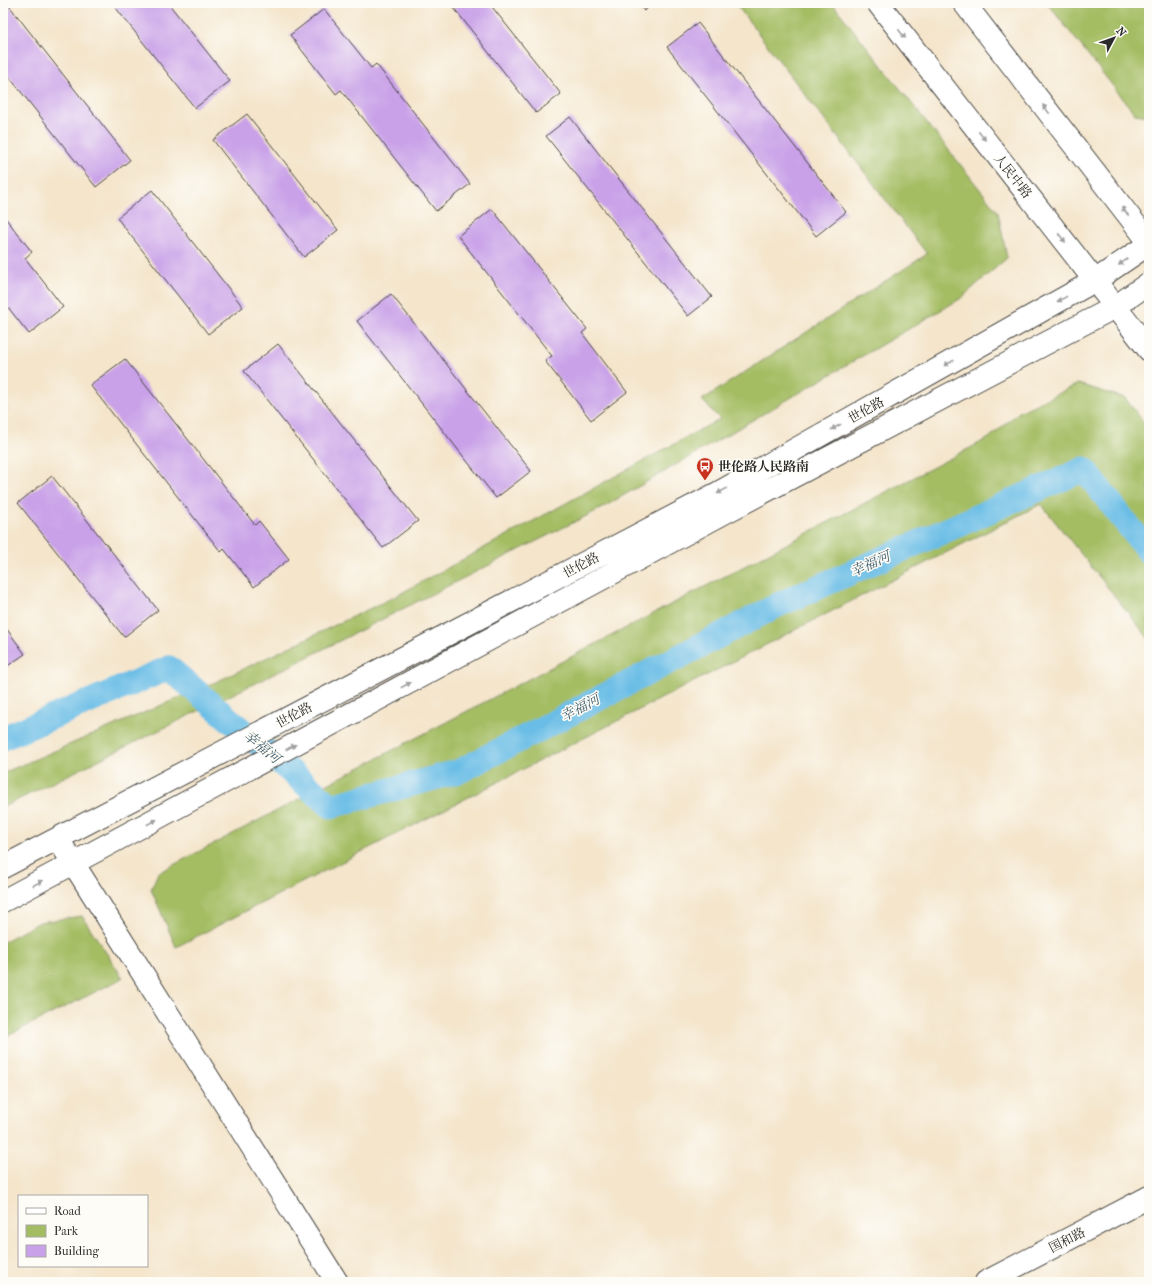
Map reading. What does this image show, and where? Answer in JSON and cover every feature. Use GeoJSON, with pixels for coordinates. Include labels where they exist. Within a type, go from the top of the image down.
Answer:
{"type":"FeatureCollection","features":[{"type":"Feature","properties":{"kind":"main road","name":"人民中路"},"geometry":{"type":"LineString","coordinates":[[878,3],[1096,280],[1149,350]]}},
{"type":"Feature","properties":{"kind":"main road"},"geometry":{"type":"LineString","coordinates":[[964,3],[1149,243]]}},
{"type":"Feature","properties":{"kind":"main road","name":"世伦路"},"geometry":{"type":"LineString","coordinates":[[3,868],[716,494],[1096,280],[1149,243]]}},
{"type":"Feature","properties":{"kind":"main road","name":"世伦路"},"geometry":{"type":"LineString","coordinates":[[3,901],[731,509],[1115,307],[1149,283]]}},
{"type":"Feature","properties":{"kind":"main road"},"geometry":{"type":"LineString","coordinates":[[58,839],[337,1282]]}},
{"type":"Feature","properties":{"kind":"main road","name":"国和路"},"geometry":{"type":"LineString","coordinates":[[986,1282],[1149,1197]]}},
{"type":"Feature","properties":{"kind":"green space"},"geometry":{"type":"Polygon","coordinates":[[[735,3],[832,3],[998,212],[1007,258],[960,299],[602,508],[290,666],[3,807],[3,773],[218,681],[396,596],[720,419],[702,400],[927,254],[735,3]]]}},
{"type":"Feature","properties":{"kind":"green space"},"geometry":{"type":"Polygon","coordinates":[[[1047,3],[1149,3],[1149,116],[1135,114],[1047,3]]]}},
{"type":"Feature","properties":{"kind":"green space"},"geometry":{"type":"Polygon","coordinates":[[[1078,384],[1125,398],[1149,429],[1149,639],[1041,504],[176,947],[151,889],[158,873],[989,438],[1019,412],[1078,384]]]}},
{"type":"Feature","properties":{"kind":"green space"},"geometry":{"type":"Polygon","coordinates":[[[82,916],[123,978],[3,1038],[3,942],[40,922],[82,916]]]}},
{"type":"Feature","properties":{"kind":"building"},"geometry":{"type":"Polygon","coordinates":[[[3,3],[7,3],[130,160],[96,187],[3,69],[3,3]]]}},
{"type":"Feature","properties":{"kind":"building"},"geometry":{"type":"Polygon","coordinates":[[[112,3],[168,3],[230,81],[195,108],[112,3]]]}},
{"type":"Feature","properties":{"kind":"building"},"geometry":{"type":"Polygon","coordinates":[[[450,3],[489,3],[561,94],[536,113],[450,3]]]}},
{"type":"Feature","properties":{"kind":"building"},"geometry":{"type":"Polygon","coordinates":[[[637,3],[654,3],[644,11],[637,3]]]}},
{"type":"Feature","properties":{"kind":"building"},"geometry":{"type":"Polygon","coordinates":[[[324,9],[371,68],[376,64],[470,184],[436,211],[341,90],[336,94],[290,35],[324,9]]]}},
{"type":"Feature","properties":{"kind":"building"},"geometry":{"type":"Polygon","coordinates":[[[698,23],[846,212],[816,236],[667,47],[698,23]]]}},
{"type":"Feature","properties":{"kind":"building"},"geometry":{"type":"Polygon","coordinates":[[[247,114],[338,230],[304,257],[213,140],[247,114]]]}},
{"type":"Feature","properties":{"kind":"building"},"geometry":{"type":"Polygon","coordinates":[[[570,117],[712,297],[688,316],[546,136],[570,117]]]}},
{"type":"Feature","properties":{"kind":"building"},"geometry":{"type":"Polygon","coordinates":[[[152,190],[243,307],[208,334],[117,218],[152,190]]]}},
{"type":"Feature","properties":{"kind":"building"},"geometry":{"type":"Polygon","coordinates":[[[492,209],[587,329],[582,333],[627,392],[591,420],[545,361],[552,356],[458,236],[492,209]]]}},
{"type":"Feature","properties":{"kind":"building"},"geometry":{"type":"Polygon","coordinates":[[[3,215],[32,252],[25,258],[63,307],[29,334],[3,301],[3,215]]]}},
{"type":"Feature","properties":{"kind":"building"},"geometry":{"type":"Polygon","coordinates":[[[391,294],[531,471],[496,498],[357,321],[391,294]]]}},
{"type":"Feature","properties":{"kind":"building"},"geometry":{"type":"Polygon","coordinates":[[[278,344],[418,521],[383,548],[244,371],[278,344]]]}},
{"type":"Feature","properties":{"kind":"building"},"geometry":{"type":"Polygon","coordinates":[[[125,359],[255,525],[259,521],[289,559],[254,587],[224,549],[221,552],[90,385],[125,359]]]}},
{"type":"Feature","properties":{"kind":"building"},"geometry":{"type":"Polygon","coordinates":[[[3,404],[8,410],[3,415],[3,404]]]}},
{"type":"Feature","properties":{"kind":"building"},"geometry":{"type":"Polygon","coordinates":[[[52,476],[158,610],[124,637],[18,503],[52,476]]]}},
{"type":"Feature","properties":{"kind":"building"},"geometry":{"type":"Polygon","coordinates":[[[6,628],[25,654],[3,669],[3,631],[6,628]]]}},
{"type":"Feature","properties":{"kind":"waterway","name":"幸福河"},"geometry":{"type":"LineString","coordinates":[[3,738],[169,668],[331,806],[460,771],[780,604],[1084,469],[1149,552]]}},
{"type":"Feature","properties":{"kind":"place","name":"世伦路人民路南"},"geometry":{"type":"Point","coordinates":[705,481]}}]}
